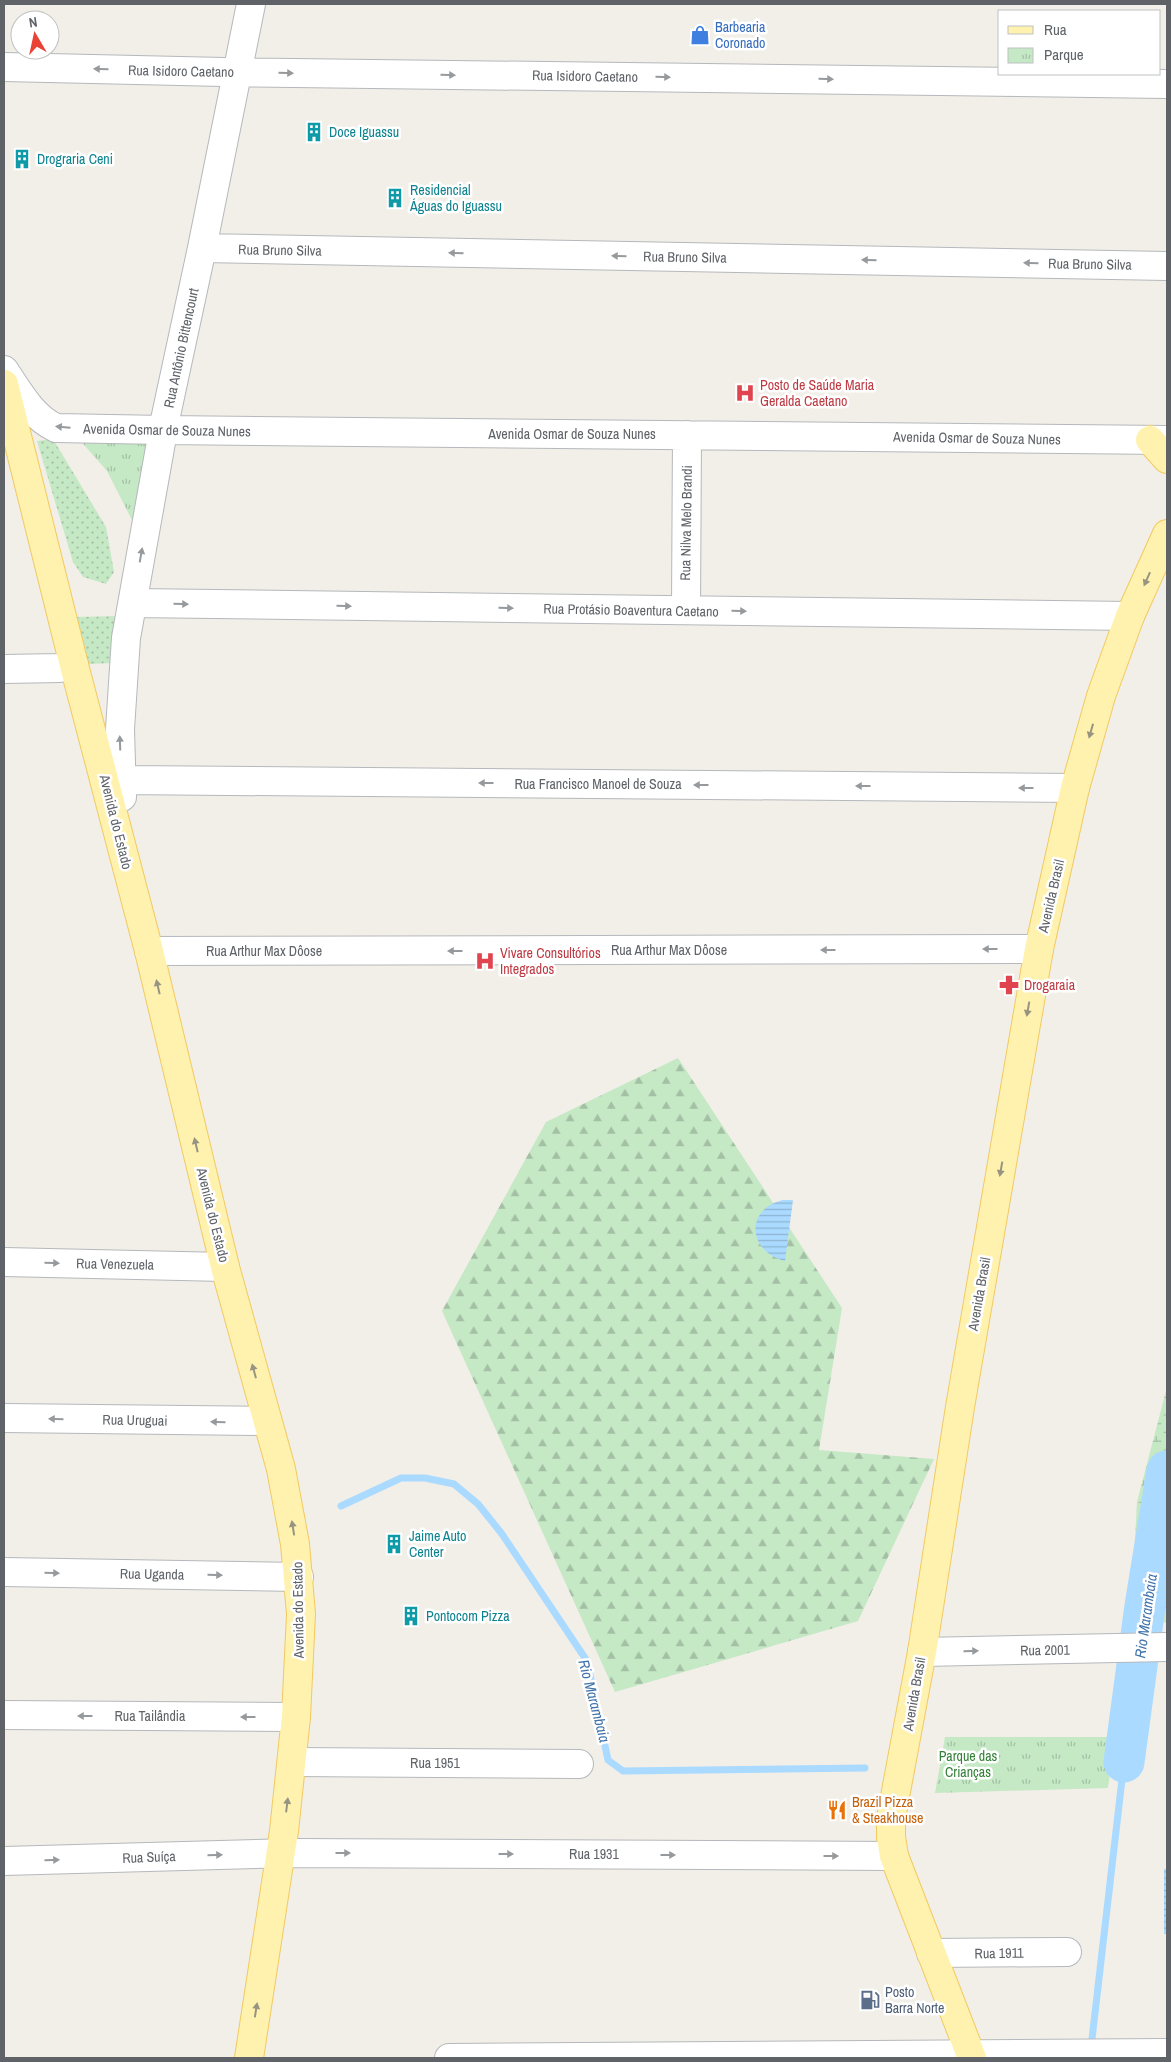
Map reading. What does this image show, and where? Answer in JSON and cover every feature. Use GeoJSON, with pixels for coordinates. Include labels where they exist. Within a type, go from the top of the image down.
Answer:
{"type":"FeatureCollection","features":[{"type":"Feature","properties":{"kind":"main road","name":"Avenida do Estado"},"geometry":{"type":"LineString","coordinates":[[4,384],[8,425],[150,951],[225,1268],[291,1514],[299,1576],[301,1614],[287,1853],[249,2058]]}},
{"type":"Feature","properties":{"kind":"main road","name":"Avenida Brasil"},"geometry":{"type":"LineString","coordinates":[[971,2056],[894,1856],[891,1837],[892,1818],[922,1652],[960,1407],[1039,949],[1074,788],[1101,696],[1130,616],[1167,534]]}},
{"type":"Feature","properties":{"kind":"street","name":"Rua Antônio Bittencourt"},"geometry":{"type":"LineString","coordinates":[[122,844],[120,730],[126,638],[164,430],[251,4]]}},
{"type":"Feature","properties":{"kind":"street","name":"Rua Isidoro Caetano"},"geometry":{"type":"LineString","coordinates":[[4,67],[237,72],[1167,84]]}},
{"type":"Feature","properties":{"kind":"street","name":"Rua Bruno Silva"},"geometry":{"type":"LineString","coordinates":[[202,248],[1167,266]]}},
{"type":"Feature","properties":{"kind":"street","name":"Avenida Osmar de Souza Nunes"},"geometry":{"type":"LineString","coordinates":[[4,370],[30,408],[43,422],[56,428],[687,435],[1162,446]]}},
{"type":"Feature","properties":{"kind":"street","name":"Rua Nilva Melo Brandi"},"geometry":{"type":"LineString","coordinates":[[686,610],[687,435]]}},
{"type":"Feature","properties":{"kind":"street","name":"Rua Protásio Boaventura Caetano"},"geometry":{"type":"LineString","coordinates":[[132,603],[1130,616]]}},
{"type":"Feature","properties":{"kind":"street"},"geometry":{"type":"LineString","coordinates":[[4,669],[59,668],[74,665]]}},
{"type":"Feature","properties":{"kind":"street","name":"Rua Francisco Manoel de Souza"},"geometry":{"type":"LineString","coordinates":[[122,780],[1074,788]]}},
{"type":"Feature","properties":{"kind":"street","name":"Rua Arthur Max Dôose"},"geometry":{"type":"LineString","coordinates":[[150,951],[1039,949]]}},
{"type":"Feature","properties":{"kind":"street","name":"Rua Venezuela"},"geometry":{"type":"LineString","coordinates":[[4,1262],[225,1268]]}},
{"type":"Feature","properties":{"kind":"street","name":"Rua Uruguai"},"geometry":{"type":"LineString","coordinates":[[4,1418],[267,1421]]}},
{"type":"Feature","properties":{"kind":"street","name":"Rua Uganda"},"geometry":{"type":"LineString","coordinates":[[4,1572],[299,1576]]}},
{"type":"Feature","properties":{"kind":"street","name":"Rua 2001"},"geometry":{"type":"LineString","coordinates":[[922,1652],[1167,1648]]}},
{"type":"Feature","properties":{"kind":"street","name":"Rua Tailândia"},"geometry":{"type":"LineString","coordinates":[[4,1715],[296,1717]]}},
{"type":"Feature","properties":{"kind":"street","name":"Rua 1951"},"geometry":{"type":"LineString","coordinates":[[292,1762],[579,1764]]}},
{"type":"Feature","properties":{"kind":"street","name":"Rua 1931"},"geometry":{"type":"LineString","coordinates":[[287,1853],[894,1856]]}},
{"type":"Feature","properties":{"kind":"street","name":"Rua Suíça"},"geometry":{"type":"LineString","coordinates":[[4,1861],[287,1853]]}},
{"type":"Feature","properties":{"kind":"street","name":"Rua 1911"},"geometry":{"type":"LineString","coordinates":[[931,1954],[1067,1952]]}},
{"type":"Feature","properties":{"kind":"street"},"geometry":{"type":"LineString","coordinates":[[449,2058],[1129,2056],[1167,2053]]}},
{"type":"Feature","properties":{"kind":"green space"},"geometry":{"type":"Polygon","coordinates":[[[78,438],[151,439],[134,524],[107,471],[78,438]]]}},
{"type":"Feature","properties":{"kind":"green space"},"geometry":{"type":"Polygon","coordinates":[[[53,439],[106,527],[114,572],[106,584],[83,577],[73,562],[37,441],[53,439]]]}},
{"type":"Feature","properties":{"kind":"green space"},"geometry":{"type":"Polygon","coordinates":[[[119,616],[114,663],[88,664],[75,617],[119,616]]]}},
{"type":"Feature","properties":{"kind":"green space"},"geometry":{"type":"Polygon","coordinates":[[[678,1058],[842,1308],[819,1450],[934,1459],[858,1621],[615,1692],[442,1311],[546,1122],[678,1058]]]}},
{"type":"Feature","properties":{"kind":"green space"},"geometry":{"type":"Polygon","coordinates":[[[1167,1387],[1167,1623],[1131,1616],[1137,1502],[1167,1387]]]}},
{"type":"Feature","properties":{"kind":"green space","name":"Parque das Crianças"},"geometry":{"type":"Polygon","coordinates":[[[945,1737],[1115,1737],[1108,1788],[935,1793],[945,1737]]]}},
{"type":"Feature","properties":{"kind":"water"},"geometry":{"type":"Polygon","coordinates":[[[783,1200],[793,1200],[785,1261],[772,1256],[763,1249],[758,1240],[756,1230],[757,1221],[762,1212],[771,1205],[783,1200]]]}},
{"type":"Feature","properties":{"kind":"water"},"geometry":{"type":"Polygon","coordinates":[[[1164,1869],[1167,1869],[1167,1934],[1164,1934],[1164,1869]]]}},
{"type":"Feature","properties":{"kind":"waterway","name":"Rio Marambaia"},"geometry":{"type":"LineString","coordinates":[[1124,1762],[1145,1606],[1167,1471]]}},
{"type":"Feature","properties":{"kind":"waterway","name":"Rio Marambaia"},"geometry":{"type":"LineString","coordinates":[[341,1506],[401,1478],[425,1478],[454,1484],[478,1504],[502,1534],[587,1661],[608,1760],[623,1771],[865,1768]]}},
{"type":"Feature","properties":{"kind":"waterway"},"geometry":{"type":"LineString","coordinates":[[1092,2039],[1124,1762]]}},
{"type":"Feature","properties":{"kind":"place","name":"Barbearia Coronado"},"geometry":{"type":"Point","coordinates":[700,35]}},
{"type":"Feature","properties":{"kind":"place","name":"Doce Iguassu"},"geometry":{"type":"Point","coordinates":[314,132]}},
{"type":"Feature","properties":{"kind":"place","name":"Drograria Ceni"},"geometry":{"type":"Point","coordinates":[22,159]}},
{"type":"Feature","properties":{"kind":"place","name":"Residencial Águas do Iguassu"},"geometry":{"type":"Point","coordinates":[395,198]}},
{"type":"Feature","properties":{"kind":"place","name":"Posto de Saúde Maria Geralda Caetano"},"geometry":{"type":"Point","coordinates":[745,393]}},
{"type":"Feature","properties":{"kind":"place","name":"Vivare Consultórios Integrados"},"geometry":{"type":"Point","coordinates":[485,961]}},
{"type":"Feature","properties":{"kind":"place","name":"Drogaraia"},"geometry":{"type":"Point","coordinates":[1009,985]}},
{"type":"Feature","properties":{"kind":"place","name":"Jaime Auto Center"},"geometry":{"type":"Point","coordinates":[394,1544]}},
{"type":"Feature","properties":{"kind":"place","name":"Pontocom Pizza"},"geometry":{"type":"Point","coordinates":[411,1616]}},
{"type":"Feature","properties":{"kind":"place","name":"Brazil Pizza & Steakhouse"},"geometry":{"type":"Point","coordinates":[837,1810]}},
{"type":"Feature","properties":{"kind":"place","name":"Posto Barra Norte"},"geometry":{"type":"Point","coordinates":[870,2000]}}]}
